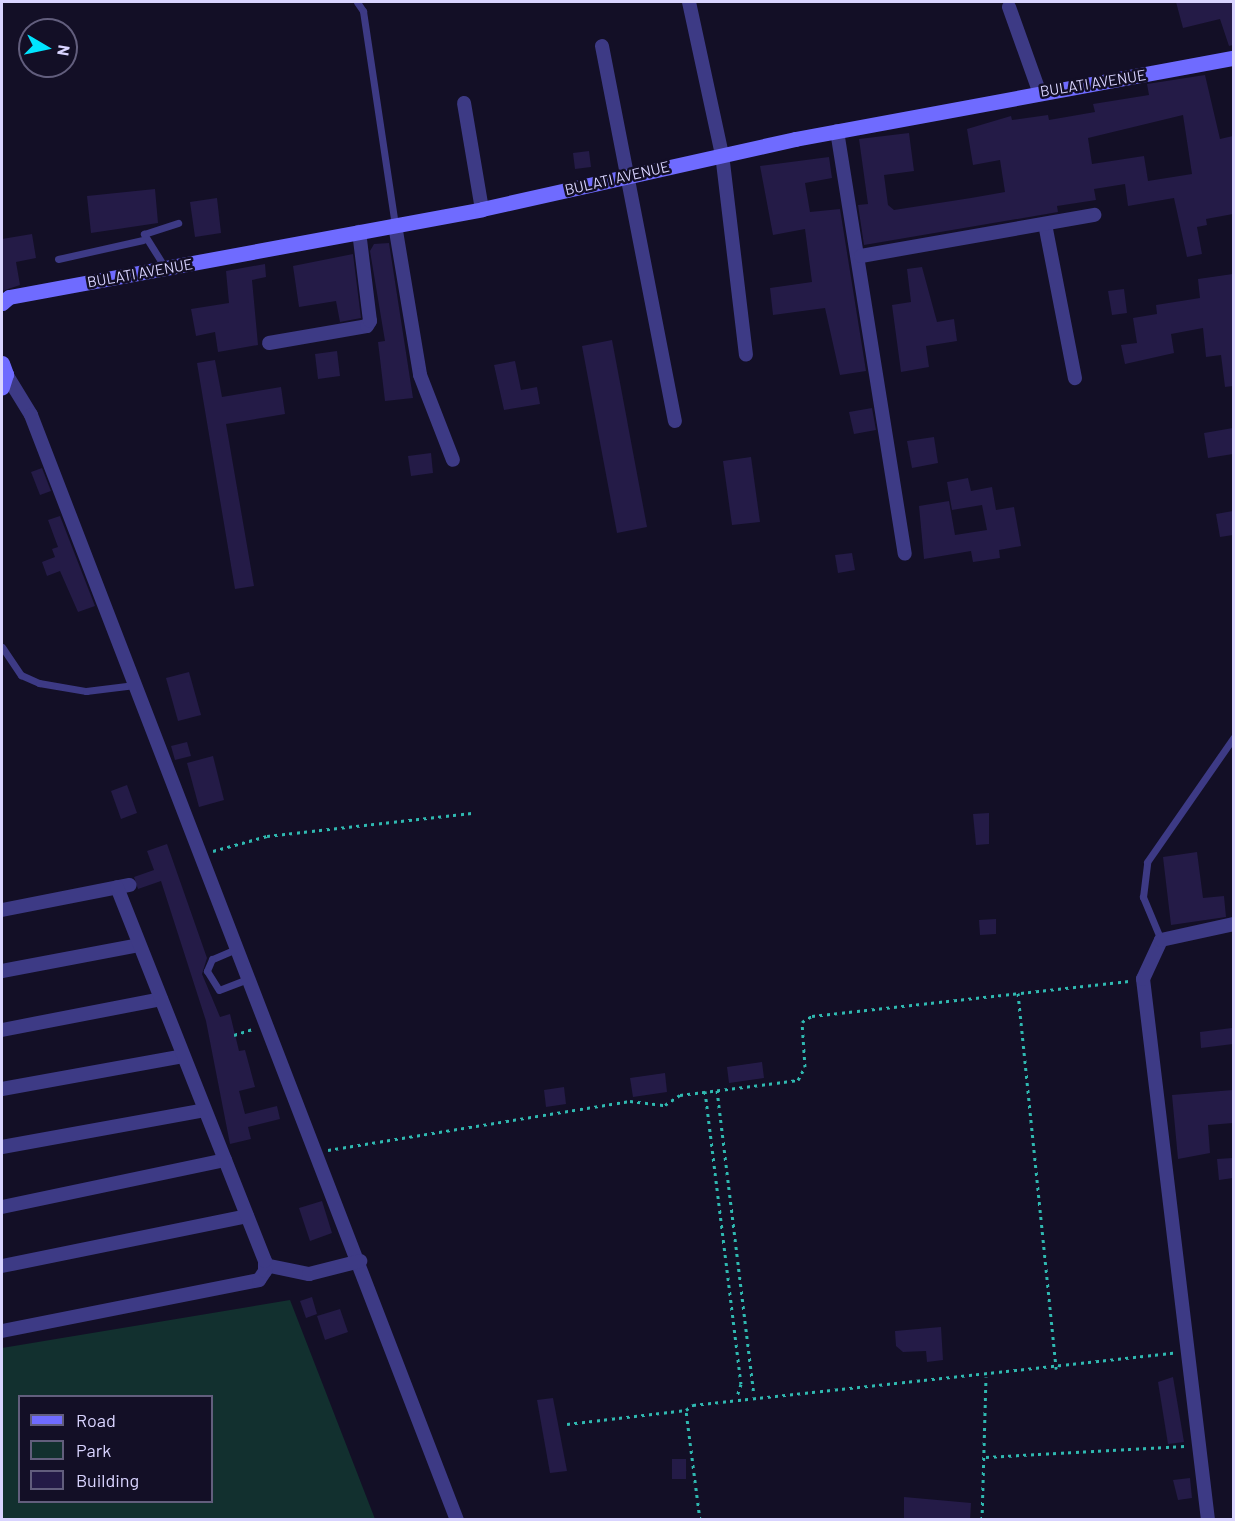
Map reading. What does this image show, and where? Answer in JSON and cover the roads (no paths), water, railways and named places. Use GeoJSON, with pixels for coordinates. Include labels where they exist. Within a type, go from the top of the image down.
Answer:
{"type":"FeatureCollection","features":[{"type":"Feature","properties":{"kind":"street"},"geometry":{"type":"LineString","coordinates":[[689,2],[722,154],[746,355]]}},
{"type":"Feature","properties":{"kind":"street"},"geometry":{"type":"LineString","coordinates":[[1009,7],[1040,91]]}},
{"type":"Feature","properties":{"kind":"street"},"geometry":{"type":"LineString","coordinates":[[602,46],[630,176],[675,421]]}},
{"type":"Feature","properties":{"kind":"street","name":"BULATI AVENUE"},"geometry":{"type":"LineString","coordinates":[[2,303],[166,269],[482,209],[722,154],[837,131],[1040,91],[1233,58]]}},
{"type":"Feature","properties":{"kind":"street"},"geometry":{"type":"LineString","coordinates":[[464,103],[482,209]]}},
{"type":"Feature","properties":{"kind":"street"},"geometry":{"type":"LineString","coordinates":[[837,131],[861,256],[905,554]]}},
{"type":"Feature","properties":{"kind":"street"},"geometry":{"type":"LineString","coordinates":[[861,256],[1094,215]]}},
{"type":"Feature","properties":{"kind":"street"},"geometry":{"type":"LineString","coordinates":[[1045,224],[1076,378]]}},
{"type":"Feature","properties":{"kind":"street"},"geometry":{"type":"LineString","coordinates":[[394,225],[420,375],[453,460]]}},
{"type":"Feature","properties":{"kind":"street"},"geometry":{"type":"LineString","coordinates":[[269,343],[367,326],[370,321],[358,232]]}},
{"type":"Feature","properties":{"kind":"street"},"geometry":{"type":"LineString","coordinates":[[3,374],[31,415],[236,949],[360,1261],[457,1520]]}},
{"type":"Feature","properties":{"kind":"street"},"geometry":{"type":"LineString","coordinates":[[2,910],[124,886],[139,945],[265,1265],[259,1280],[2,1331]]}},
{"type":"Feature","properties":{"kind":"street"},"geometry":{"type":"LineString","coordinates":[[1208,1520],[1197,1445],[1143,979],[1161,940],[1233,924]]}},
{"type":"Feature","properties":{"kind":"street"},"geometry":{"type":"LineString","coordinates":[[2,971],[139,945]]}},
{"type":"Feature","properties":{"kind":"street"},"geometry":{"type":"LineString","coordinates":[[2,1030],[161,999]]}},
{"type":"Feature","properties":{"kind":"street"},"geometry":{"type":"LineString","coordinates":[[2,1089],[183,1056]]}},
{"type":"Feature","properties":{"kind":"street"},"geometry":{"type":"LineString","coordinates":[[2,1147],[205,1110]]}},
{"type":"Feature","properties":{"kind":"street"},"geometry":{"type":"LineString","coordinates":[[2,1207],[225,1160]]}},
{"type":"Feature","properties":{"kind":"street"},"geometry":{"type":"LineString","coordinates":[[2,1266],[247,1216]]}},
{"type":"Feature","properties":{"kind":"street"},"geometry":{"type":"LineString","coordinates":[[265,1265],[309,1274],[360,1261]]}},
{"type":"Feature","properties":{"kind":"lane"},"geometry":{"type":"LineString","coordinates":[[357,2],[363,11],[394,225]]}},
{"type":"Feature","properties":{"kind":"lane"},"geometry":{"type":"LineString","coordinates":[[58,259],[143,240],[149,231],[178,223]]}},
{"type":"Feature","properties":{"kind":"lane"},"geometry":{"type":"LineString","coordinates":[[143,240],[166,269]]}},
{"type":"Feature","properties":{"kind":"lane"},"geometry":{"type":"LineString","coordinates":[[2,647],[21,675],[39,683],[86,691],[135,686]]}},
{"type":"Feature","properties":{"kind":"lane"},"geometry":{"type":"LineString","coordinates":[[1161,940],[1143,897],[1147,862],[1206,784],[1233,737]]}},
{"type":"Feature","properties":{"kind":"lane"},"geometry":{"type":"LineString","coordinates":[[236,949],[212,959],[207,971],[219,990],[248,978]]}}]}
